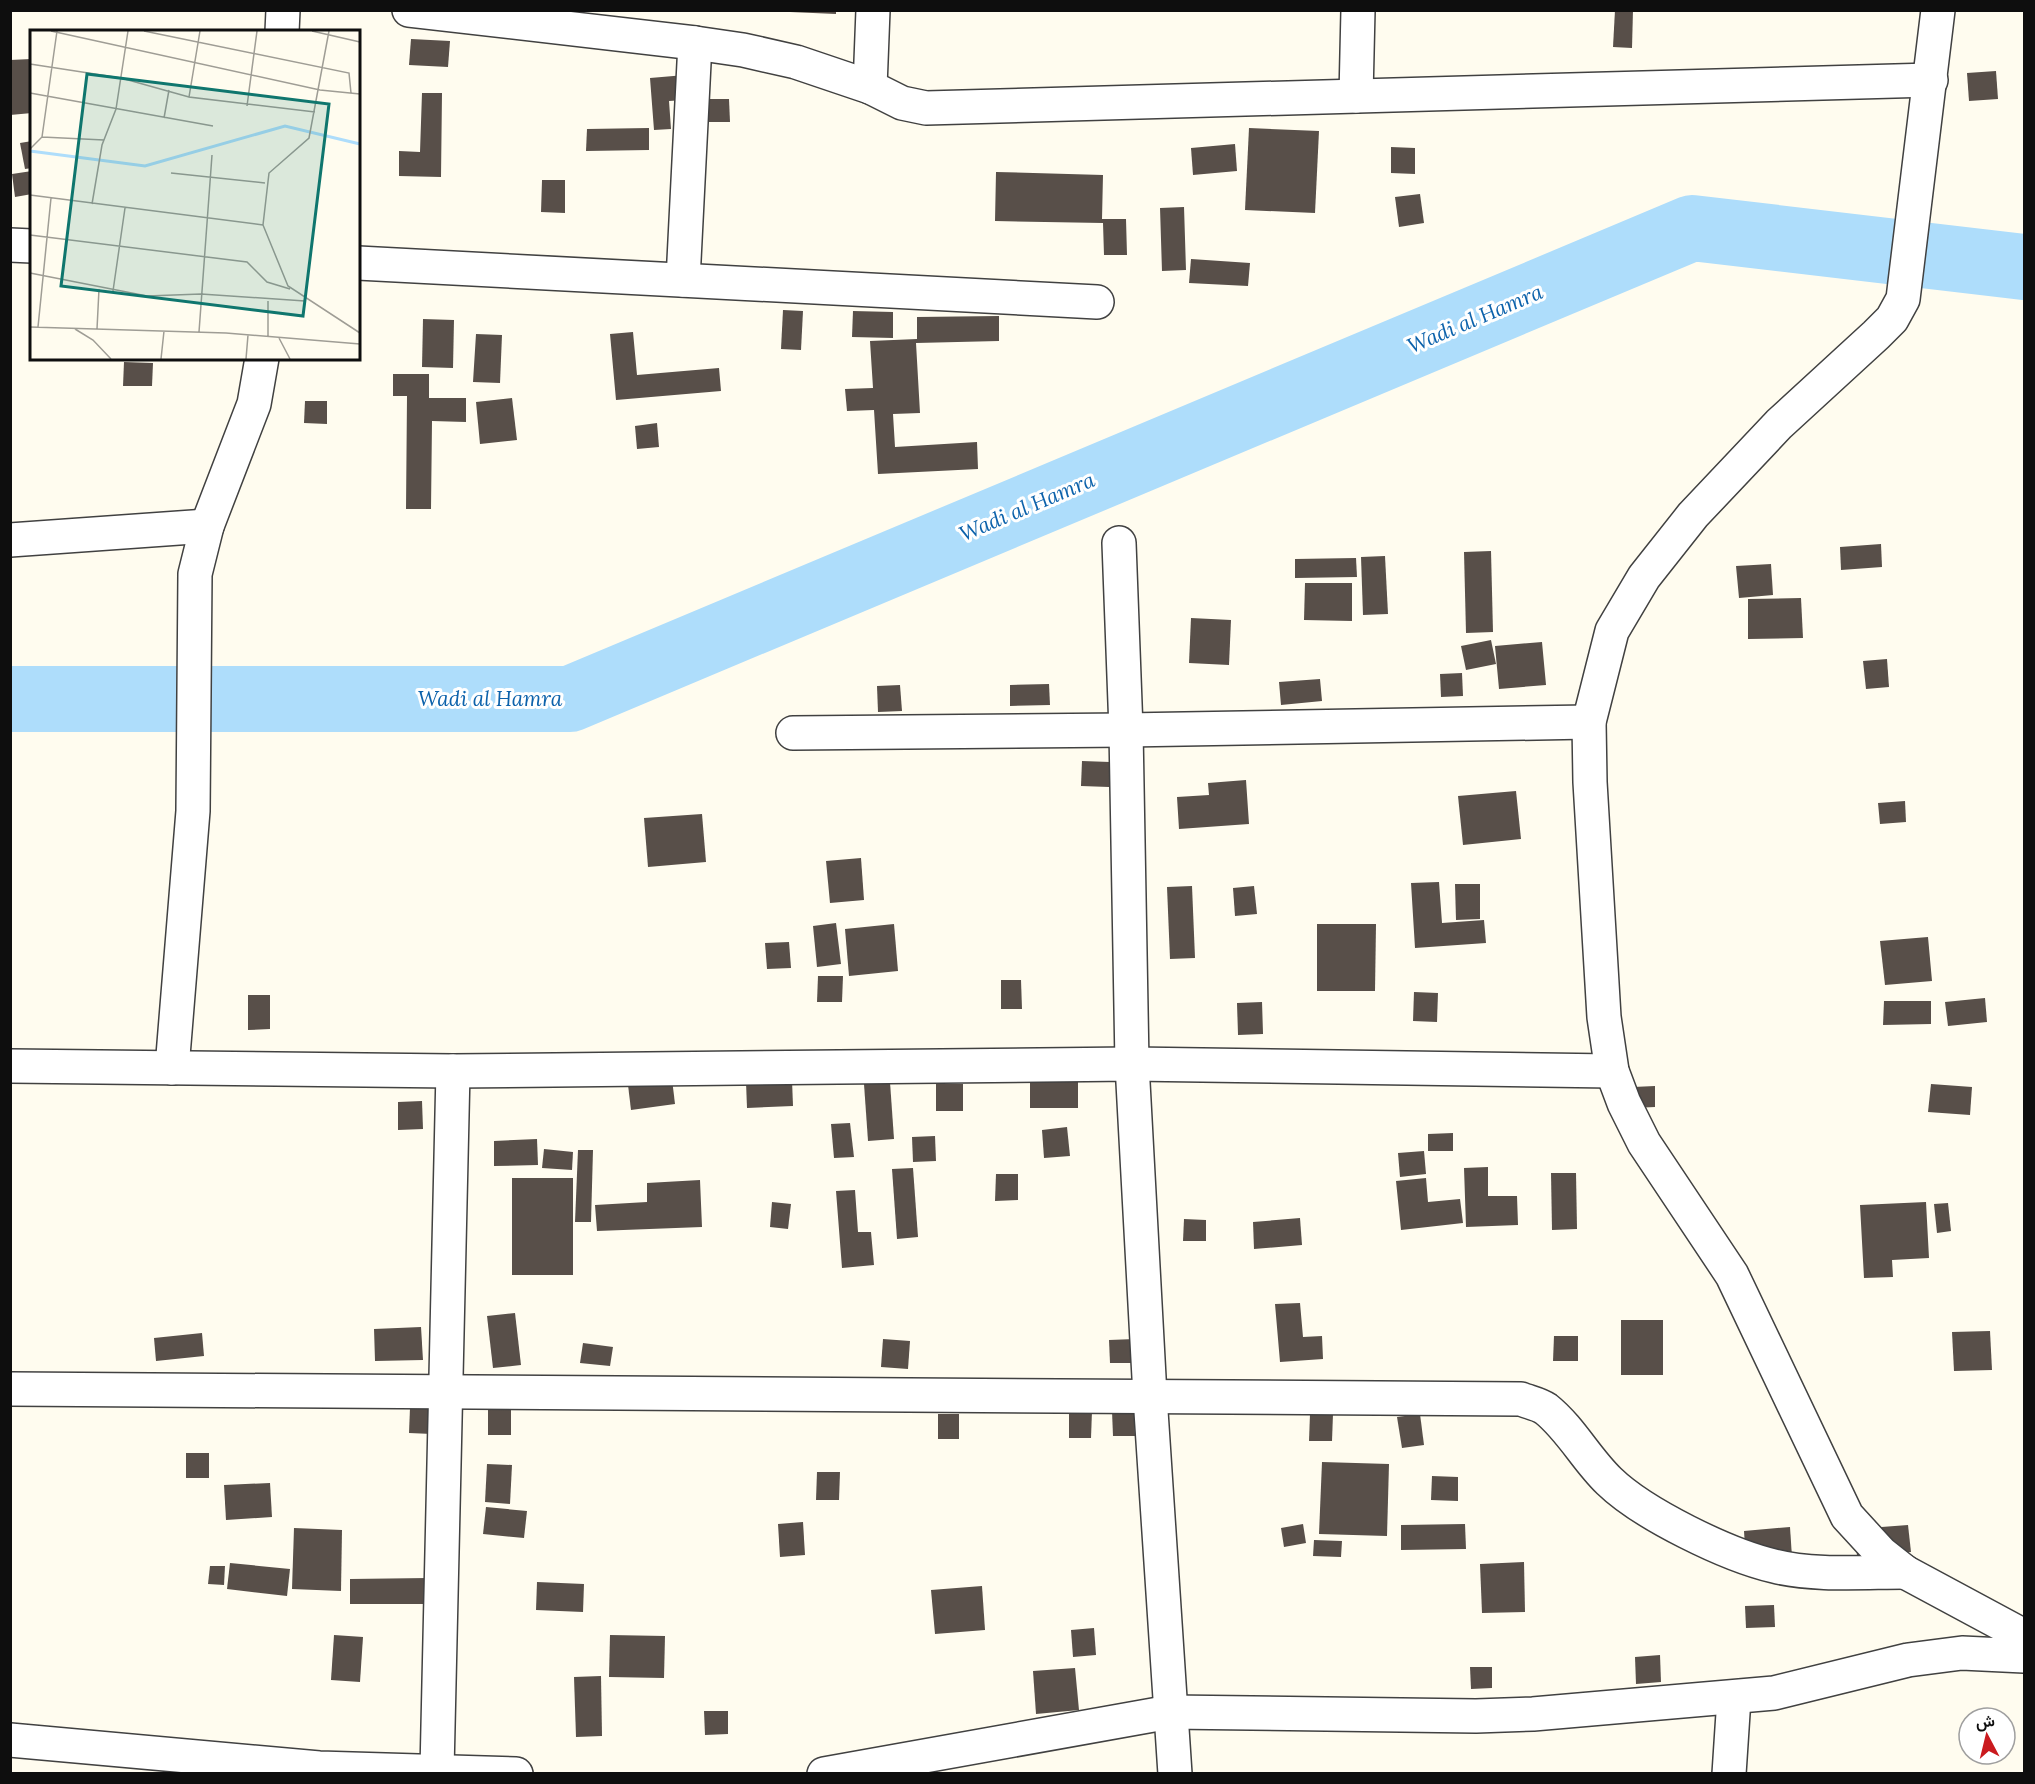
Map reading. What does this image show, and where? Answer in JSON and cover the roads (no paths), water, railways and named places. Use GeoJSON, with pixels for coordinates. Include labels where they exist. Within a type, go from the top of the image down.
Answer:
{"type":"FeatureCollection","features":[{"type":"Feature","properties":{"kind":"street"},"geometry":{"type":"LineString","coordinates":[[282,30],[283,10]]}},
{"type":"Feature","properties":{"kind":"street"},"geometry":{"type":"LineString","coordinates":[[409,10],[695,42],[796,62],[870,87],[902,103],[926,108],[1930,81]]}},
{"type":"Feature","properties":{"kind":"street"},"geometry":{"type":"LineString","coordinates":[[870,87],[873,10]]}},
{"type":"Feature","properties":{"kind":"street"},"geometry":{"type":"LineString","coordinates":[[1356,96],[1358,10]]}},
{"type":"Feature","properties":{"kind":"street"},"geometry":{"type":"LineString","coordinates":[[1938,10],[1903,299],[1892,319],[1779,424],[1693,515],[1644,577],[1612,631],[1589,722],[1590,782],[1604,1017],[1612,1071],[1624,1103],[1644,1143],[1732,1275],[1847,1516],[1881,1553],[1905,1572],[2025,1636]]}},
{"type":"Feature","properties":{"kind":"street"},"geometry":{"type":"LineString","coordinates":[[683,280],[695,42]]}},
{"type":"Feature","properties":{"kind":"street"},"geometry":{"type":"LineString","coordinates":[[10,245],[30,246]]}},
{"type":"Feature","properties":{"kind":"street"},"geometry":{"type":"LineString","coordinates":[[360,263],[1097,302]]}},
{"type":"Feature","properties":{"kind":"street"},"geometry":{"type":"LineString","coordinates":[[172,1068],[193,811],[195,574],[207,526],[254,404],[262,360]]}},
{"type":"Feature","properties":{"kind":"street"},"geometry":{"type":"LineString","coordinates":[[10,540],[207,526]]}},
{"type":"Feature","properties":{"kind":"street"},"geometry":{"type":"LineString","coordinates":[[1119,543],[1126,730],[1132,1064],[1174,1773]]}},
{"type":"Feature","properties":{"kind":"street"},"geometry":{"type":"LineString","coordinates":[[793,733],[1589,722]]}},
{"type":"Feature","properties":{"kind":"street"},"geometry":{"type":"LineString","coordinates":[[10,1066],[453,1071],[1132,1064],[1612,1071]]}},
{"type":"Feature","properties":{"kind":"street"},"geometry":{"type":"LineString","coordinates":[[437,1770],[453,1071]]}},
{"type":"Feature","properties":{"kind":"street"},"geometry":{"type":"LineString","coordinates":[[10,1389],[1521,1399],[1544,1407],[1609,1481],[1636,1502],[1702,1539],[1774,1566],[1805,1571],[1905,1572]]}},
{"type":"Feature","properties":{"kind":"street"},"geometry":{"type":"LineString","coordinates":[[824,1773],[1170,1712],[1501,1715],[1774,1693],[1908,1660],[1962,1653],[2025,1656]]}},
{"type":"Feature","properties":{"kind":"street"},"geometry":{"type":"LineString","coordinates":[[1729,1773],[1734,1698]]}},
{"type":"Feature","properties":{"kind":"street"},"geometry":{"type":"LineString","coordinates":[[10,1740],[319,1771],[437,1770],[516,1773]]}},
{"type":"Feature","properties":{"kind":"waterway","name":"Wadi al Hamra"},"geometry":{"type":"LineString","coordinates":[[10,699],[570,699],[1692,228],[2024,267]]}}]}
